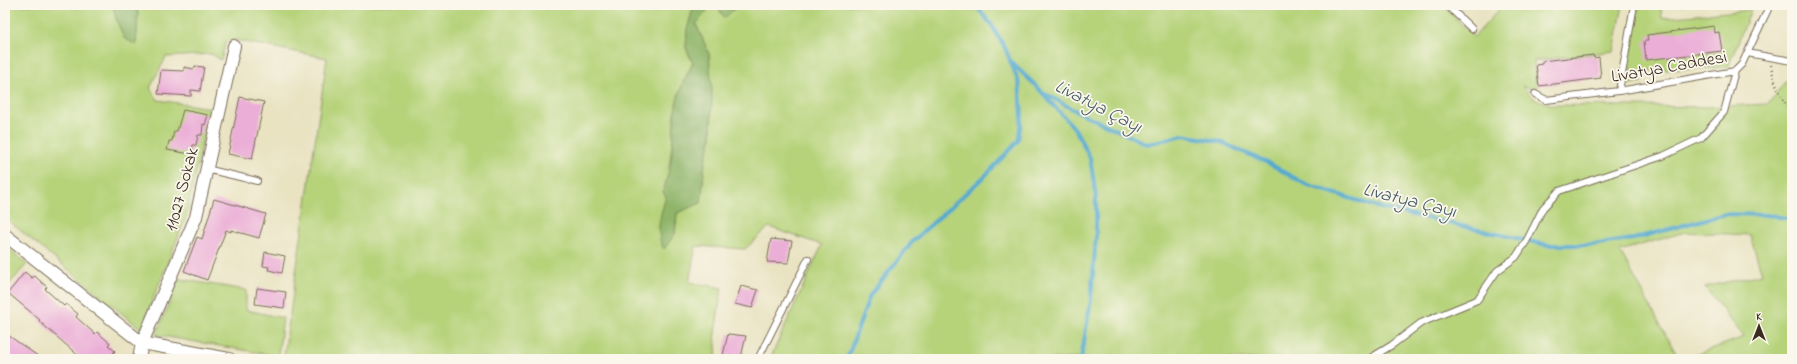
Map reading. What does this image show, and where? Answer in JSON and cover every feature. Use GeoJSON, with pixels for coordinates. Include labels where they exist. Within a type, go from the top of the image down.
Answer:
{"type":"FeatureCollection","features":[{"type":"Feature","properties":{"kind":"street","name":"11027 Sokak"},"geometry":{"type":"LineString","coordinates":[[139,359],[142,343],[196,217],[234,46]]}},
{"type":"Feature","properties":{"kind":"street"},"geometry":{"type":"LineString","coordinates":[[5,235],[142,343],[229,359]]}},
{"type":"Feature","properties":{"kind":"lane"},"geometry":{"type":"LineString","coordinates":[[1447,5],[1472,29]]}},
{"type":"Feature","properties":{"kind":"lane"},"geometry":{"type":"LineString","coordinates":[[1619,91],[1634,5]]}},
{"type":"Feature","properties":{"kind":"lane","name":"Livatya Caddesi"},"geometry":{"type":"LineString","coordinates":[[1535,94],[1546,100],[1619,91],[1735,71],[1739,68],[1747,53],[1770,5]]}},
{"type":"Feature","properties":{"kind":"lane"},"geometry":{"type":"LineString","coordinates":[[1747,53],[1792,61]]}},
{"type":"Feature","properties":{"kind":"lane"},"geometry":{"type":"LineString","coordinates":[[1369,359],[1392,345],[1421,323],[1477,300],[1497,271],[1516,257],[1527,240],[1543,208],[1559,190],[1663,156],[1701,138],[1724,112],[1735,71]]}},
{"type":"Feature","properties":{"kind":"lane"},"geometry":{"type":"LineString","coordinates":[[206,169],[257,181]]}},
{"type":"Feature","properties":{"kind":"lane"},"geometry":{"type":"LineString","coordinates":[[758,359],[808,259]]}},
{"type":"Feature","properties":{"kind":"path"},"geometry":{"type":"LineString","coordinates":[[1770,57],[1774,81],[1782,99],[1792,114]]}},
{"type":"Feature","properties":{"kind":"green space"},"geometry":{"type":"Polygon","coordinates":[[[5,5],[113,5],[116,19],[136,45],[138,14],[136,5],[694,5],[687,30],[686,48],[693,63],[683,82],[677,101],[666,196],[661,215],[675,234],[677,213],[701,202],[705,161],[711,140],[709,54],[696,24],[708,9],[707,5],[722,5],[720,11],[725,17],[738,5],[1443,5],[1474,37],[1503,5],[1623,5],[1614,51],[1534,61],[1537,90],[1522,86],[1535,99],[1553,105],[1705,107],[1768,104],[1785,82],[1792,79],[1792,359],[1684,359],[1744,337],[1705,287],[1762,274],[1750,235],[1685,232],[1620,251],[1679,359],[770,359],[822,245],[769,227],[745,249],[696,246],[689,282],[722,288],[715,333],[717,359],[296,359],[284,356],[327,58],[235,40],[226,41],[221,60],[212,54],[166,57],[150,88],[158,100],[210,108],[186,217],[141,329],[5,218],[5,5]]]}},
{"type":"Feature","properties":{"kind":"green space"},"geometry":{"type":"Polygon","coordinates":[[[113,5],[136,5],[138,14],[136,45],[124,38],[116,19],[113,5]]]}},
{"type":"Feature","properties":{"kind":"green space"},"geometry":{"type":"Polygon","coordinates":[[[694,5],[707,5],[708,9],[696,24],[709,54],[712,91],[711,140],[705,161],[701,203],[677,213],[675,234],[664,249],[659,236],[659,223],[666,197],[663,192],[671,160],[677,100],[693,63],[686,48],[687,30],[694,5]]]}},
{"type":"Feature","properties":{"kind":"green space"},"geometry":{"type":"Polygon","coordinates":[[[722,5],[738,5],[725,18],[720,11],[722,5]]]}},
{"type":"Feature","properties":{"kind":"green space"},"geometry":{"type":"Polygon","coordinates":[[[1639,5],[1684,5],[1661,8],[1662,18],[1751,10],[1728,67],[1641,71],[1642,82],[1628,84],[1634,28],[1639,5]]]}},
{"type":"Feature","properties":{"kind":"green space"},"geometry":{"type":"Polygon","coordinates":[[[5,246],[27,264],[5,289],[5,246]]]}},
{"type":"Feature","properties":{"kind":"green space"},"geometry":{"type":"Polygon","coordinates":[[[179,279],[246,290],[246,310],[283,318],[278,356],[156,335],[179,279]]]}},
{"type":"Feature","properties":{"kind":"building"},"geometry":{"type":"Polygon","coordinates":[[[1714,26],[1715,33],[1719,32],[1722,51],[1646,60],[1644,41],[1648,41],[1647,35],[1714,26]]]}},
{"type":"Feature","properties":{"kind":"building"},"geometry":{"type":"Polygon","coordinates":[[[1593,55],[1594,58],[1599,57],[1601,78],[1539,86],[1536,65],[1542,64],[1542,61],[1593,55]]]}},
{"type":"Feature","properties":{"kind":"building"},"geometry":{"type":"Polygon","coordinates":[[[195,66],[204,67],[200,91],[191,90],[191,96],[158,94],[161,70],[184,71],[184,67],[194,69],[195,66]]]}},
{"type":"Feature","properties":{"kind":"building"},"geometry":{"type":"Polygon","coordinates":[[[240,97],[264,102],[252,159],[228,154],[240,97]]]}},
{"type":"Feature","properties":{"kind":"building"},"geometry":{"type":"Polygon","coordinates":[[[183,110],[208,115],[205,125],[203,124],[202,135],[198,135],[196,145],[193,145],[191,154],[167,150],[169,141],[172,141],[174,131],[177,131],[183,110]]]}},
{"type":"Feature","properties":{"kind":"building"},"geometry":{"type":"Polygon","coordinates":[[[214,199],[266,214],[259,238],[226,230],[207,280],[184,271],[197,237],[202,239],[214,199]]]}},
{"type":"Feature","properties":{"kind":"building"},"geometry":{"type":"Polygon","coordinates":[[[771,239],[792,241],[788,263],[767,262],[771,239]]]}},
{"type":"Feature","properties":{"kind":"building"},"geometry":{"type":"Polygon","coordinates":[[[265,252],[285,256],[282,273],[268,270],[269,267],[263,266],[265,252]]]}},
{"type":"Feature","properties":{"kind":"building"},"geometry":{"type":"Polygon","coordinates":[[[25,272],[32,278],[35,276],[47,287],[45,289],[64,306],[66,304],[78,314],[76,317],[95,334],[97,332],[110,343],[108,345],[115,351],[108,359],[82,359],[8,293],[25,272]]]}},
{"type":"Feature","properties":{"kind":"building"},"geometry":{"type":"Polygon","coordinates":[[[741,286],[758,290],[752,308],[735,304],[741,286]]]}},
{"type":"Feature","properties":{"kind":"building"},"geometry":{"type":"Polygon","coordinates":[[[257,288],[286,292],[284,308],[255,304],[257,288]]]}},
{"type":"Feature","properties":{"kind":"building"},"geometry":{"type":"Polygon","coordinates":[[[5,333],[42,359],[5,359],[5,333]]]}},
{"type":"Feature","properties":{"kind":"building"},"geometry":{"type":"Polygon","coordinates":[[[728,334],[746,336],[741,357],[723,355],[728,334]]]}},
{"type":"Feature","properties":{"kind":"waterway","name":"Livatya Çayı"},"geometry":{"type":"LineString","coordinates":[[847,359],[870,295],[913,241],[987,174],[1018,141],[1022,116],[1019,83],[1005,48],[991,24],[975,5]]}},
{"type":"Feature","properties":{"kind":"waterway","name":"Livatya Çayı"},"geometry":{"type":"LineString","coordinates":[[1012,63],[1035,85],[1075,129],[1090,158],[1096,196],[1096,237],[1091,299],[1081,359]]}},
{"type":"Feature","properties":{"kind":"waterway","name":"Livatya Çayı"},"geometry":{"type":"LineString","coordinates":[[1041,91],[1072,109],[1147,144],[1183,135],[1221,142],[1272,165],[1305,184],[1381,208],[1547,245],[1593,245],[1633,239],[1725,214],[1767,215],[1792,219]]}}]}
